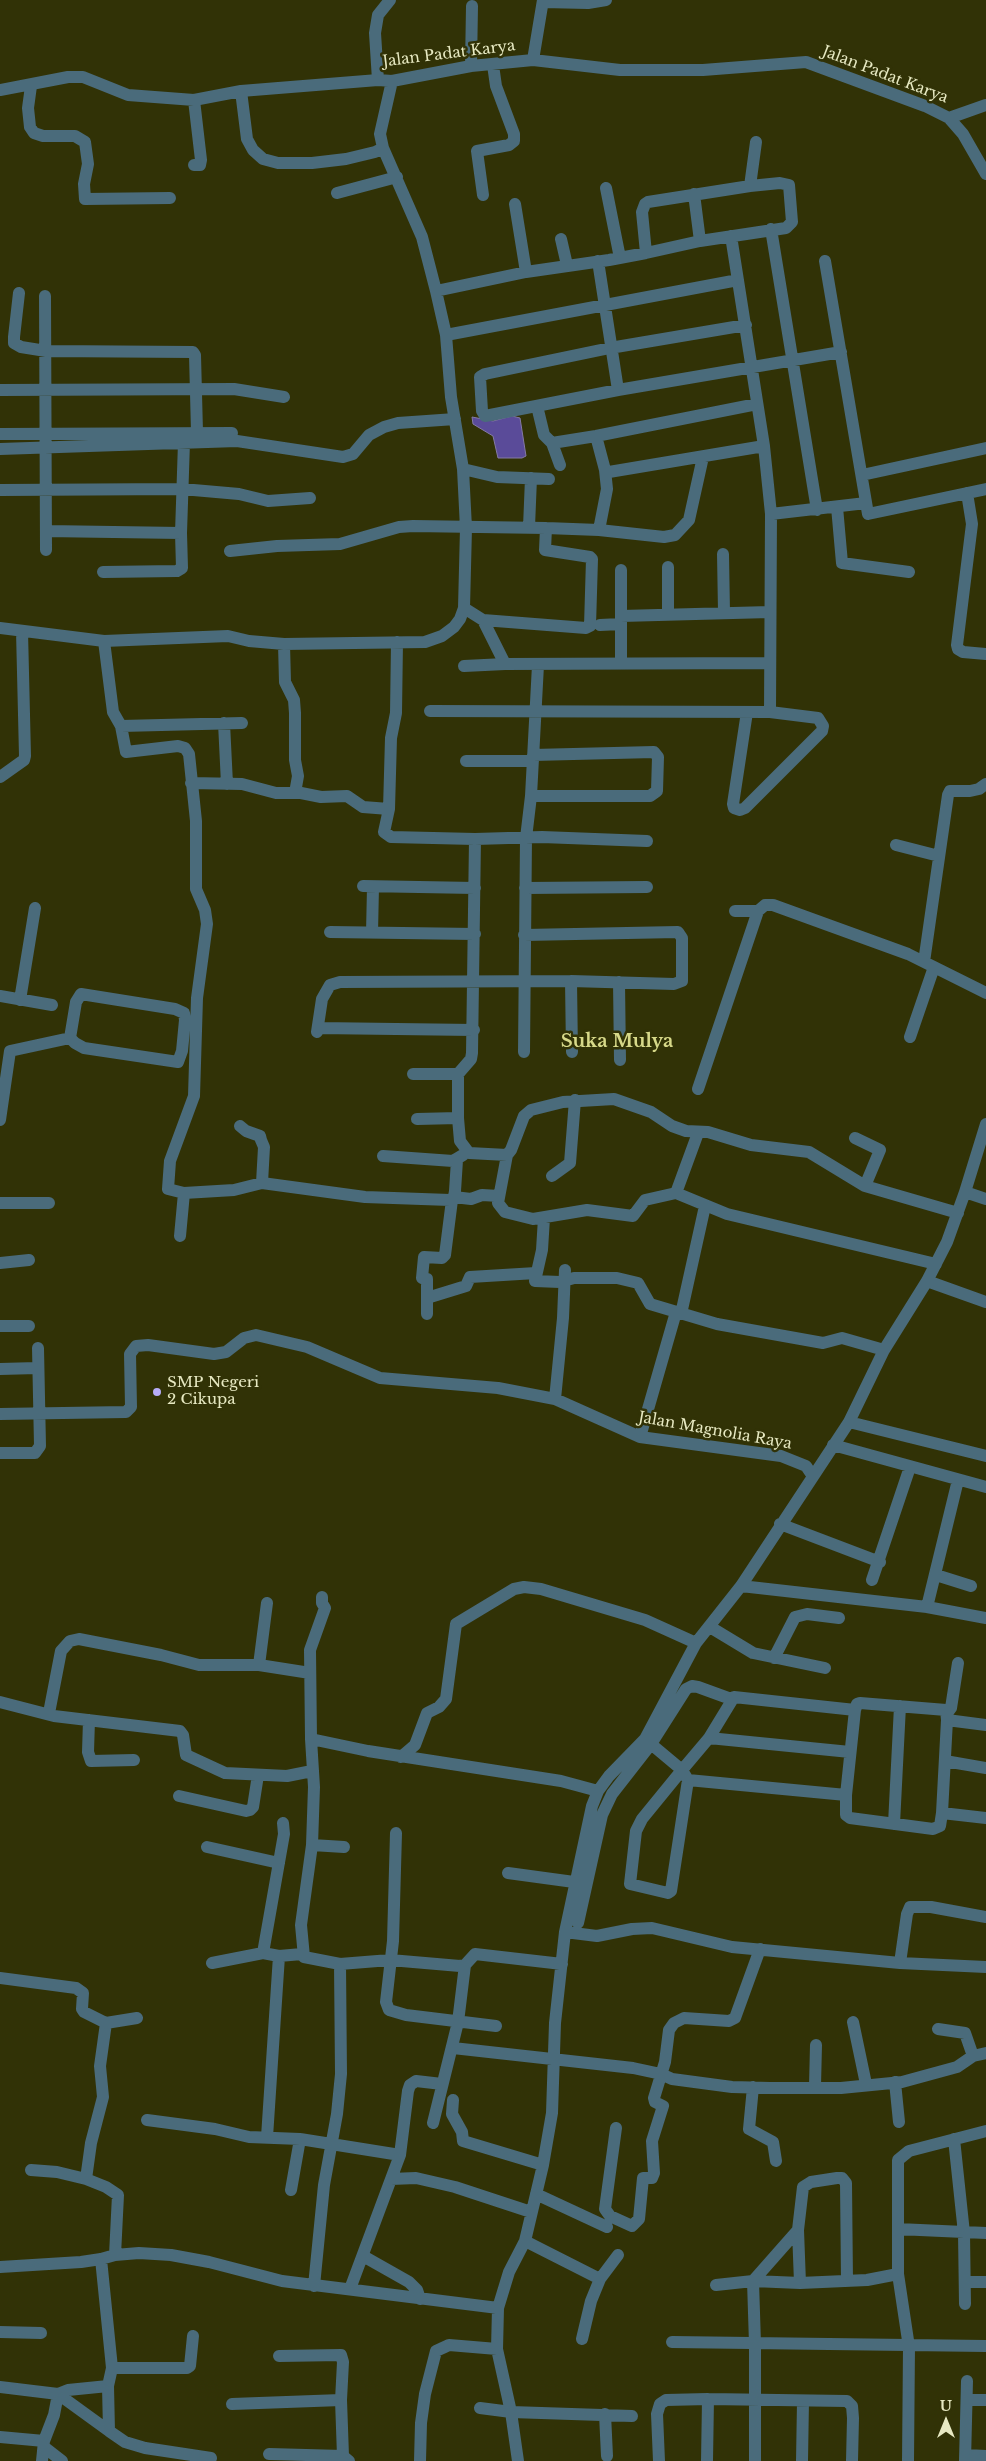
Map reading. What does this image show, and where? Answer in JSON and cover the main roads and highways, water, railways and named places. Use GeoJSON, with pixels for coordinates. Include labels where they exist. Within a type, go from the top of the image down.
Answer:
{"type":"FeatureCollection","features":[{"type":"Feature","properties":{"kind":"place","name":"SMP Negeri 2 Cikupa"},"geometry":{"type":"Point","coordinates":[157,1392]}},
{"type":"Feature","properties":{"kind":"district","name":"Suka Mulya"},"geometry":{"type":"Point","coordinates":[617,1042]}}]}
